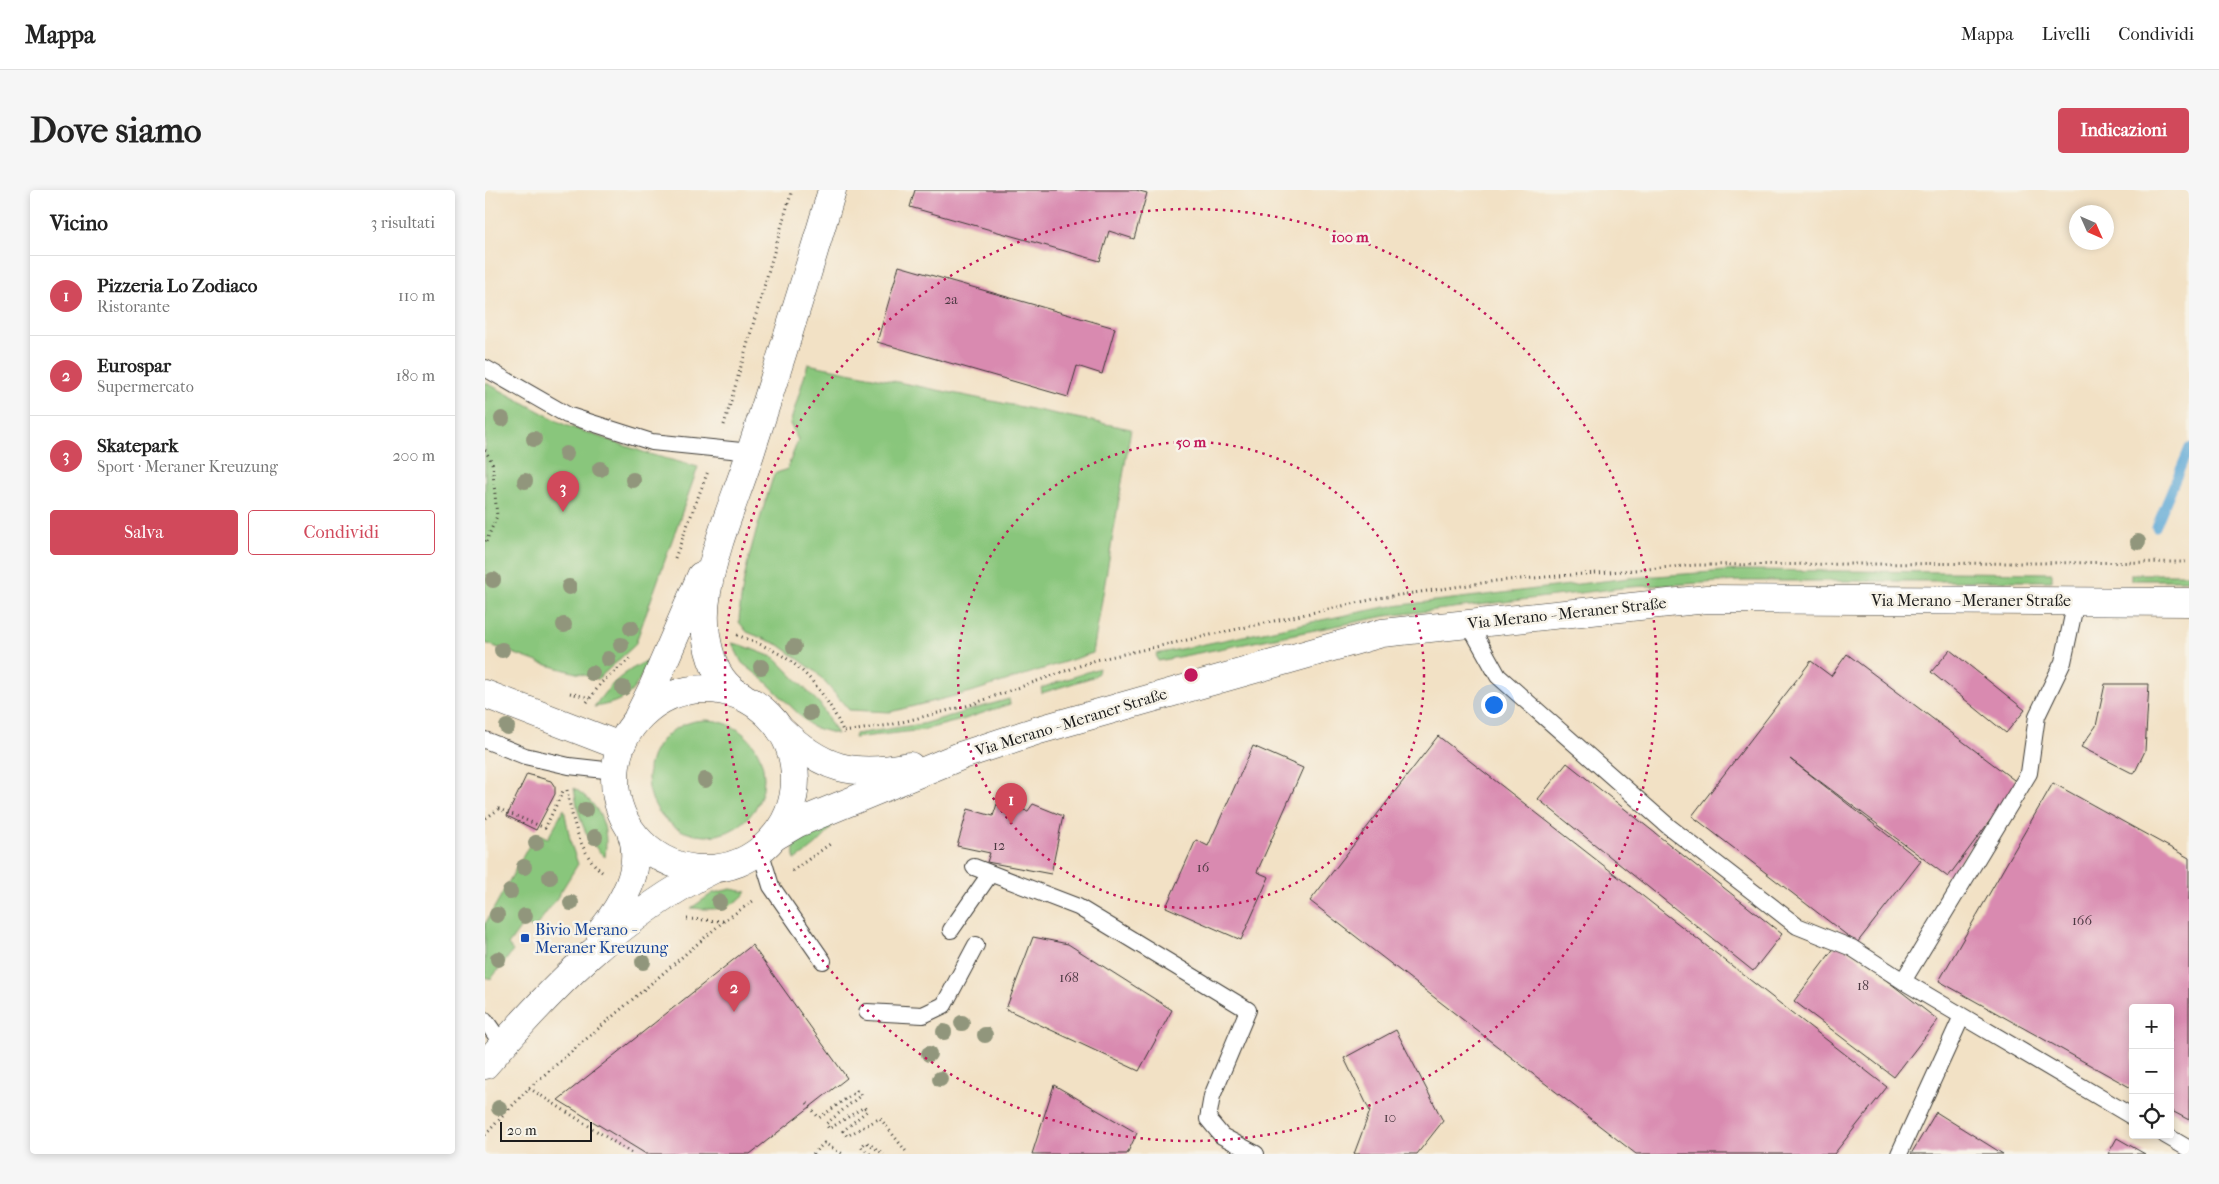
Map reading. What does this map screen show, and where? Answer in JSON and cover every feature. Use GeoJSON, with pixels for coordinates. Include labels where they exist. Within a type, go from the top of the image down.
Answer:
{"type":"FeatureCollection","features":[{"type":"Feature","properties":{"kind":"main road"},"geometry":{"type":"LineString","coordinates":[[560,984],[602,931],[621,902],[636,864],[636,845],[621,814],[615,792],[617,758],[652,689],[724,526],[751,452],[767,395],[806,283],[832,190]]}},
{"type":"Feature","properties":{"kind":"main road"},"geometry":{"type":"LineString","coordinates":[[724,526],[707,593],[707,638],[712,660],[721,680],[730,691],[743,697],[770,716],[780,729],[792,754],[795,781],[792,801],[785,820],[767,843]]}},
{"type":"Feature","properties":{"kind":"main road","name":"Via Merano - Meraner Straße"},"geometry":{"type":"LineString","coordinates":[[715,869],[739,863],[798,823],[963,755],[1039,730],[1382,633],[1707,599],[2189,602]]}},
{"type":"Feature","properties":{"kind":"main road"},"geometry":{"type":"LineString","coordinates":[[617,758],[644,712],[680,692],[712,688],[743,697]]}},
{"type":"Feature","properties":{"kind":"main road"},"geometry":{"type":"LineString","coordinates":[[485,694],[617,758]]}},
{"type":"Feature","properties":{"kind":"main road","name":"Via Merano - Meraner Straße"},"geometry":{"type":"LineString","coordinates":[[780,729],[804,751],[819,761],[834,767],[850,770],[901,768],[963,755]]}},
{"type":"Feature","properties":{"kind":"main road"},"geometry":{"type":"LineString","coordinates":[[631,832],[658,857],[676,865],[695,869],[715,869]]}},
{"type":"Feature","properties":{"kind":"main road"},"geometry":{"type":"LineString","coordinates":[[485,1065],[494,1043],[635,916],[676,889],[715,869]]}},
{"type":"Feature","properties":{"kind":"lane"},"geometry":{"type":"LineString","coordinates":[[485,368],[567,415],[652,442],[751,452]]}},
{"type":"Feature","properties":{"kind":"lane"},"geometry":{"type":"LineString","coordinates":[[1903,980],[2029,773],[2037,716],[2063,662],[2075,601]]}},
{"type":"Feature","properties":{"kind":"lane"},"geometry":{"type":"LineString","coordinates":[[1469,624],[1498,676],[1668,826],[1797,926],[1852,948],[1962,1016],[2129,1114]]}},
{"type":"Feature","properties":{"kind":"lane"},"geometry":{"type":"LineString","coordinates":[[485,740],[525,756],[569,766],[617,758]]}},
{"type":"Feature","properties":{"kind":"lane"},"geometry":{"type":"LineString","coordinates":[[767,843],[771,886],[823,961]]}},
{"type":"Feature","properties":{"kind":"lane"},"geometry":{"type":"LineString","coordinates":[[974,867],[1078,907],[1248,1010],[1213,1096],[1209,1119],[1222,1136],[1256,1154]]}},
{"type":"Feature","properties":{"kind":"lane"},"geometry":{"type":"LineString","coordinates":[[951,930],[990,874]]}},
{"type":"Feature","properties":{"kind":"lane"},"geometry":{"type":"LineString","coordinates":[[867,1012],[923,1015],[944,1005],[976,945]]}},
{"type":"Feature","properties":{"kind":"lane"},"geometry":{"type":"LineString","coordinates":[[1899,1154],[1962,1016]]}},
{"type":"Feature","properties":{"kind":"lane"},"geometry":{"type":"LineString","coordinates":[[485,1020],[494,1043]]}},
{"type":"Feature","properties":{"kind":"lane"},"geometry":{"type":"LineString","coordinates":[[2171,1139],[2189,1150]]}},
{"type":"Feature","properties":{"kind":"path"},"geometry":{"type":"LineString","coordinates":[[672,568],[716,449],[792,190]]}},
{"type":"Feature","properties":{"kind":"path"},"geometry":{"type":"LineString","coordinates":[[485,450],[492,462],[497,516],[485,544]]}},
{"type":"Feature","properties":{"kind":"path"},"geometry":{"type":"LineString","coordinates":[[735,634],[777,652],[806,673],[825,698],[844,732]]}},
{"type":"Feature","properties":{"kind":"path"},"geometry":{"type":"LineString","coordinates":[[585,706],[602,682],[634,655]]}},
{"type":"Feature","properties":{"kind":"path"},"geometry":{"type":"LineString","coordinates":[[486,818],[499,809],[545,828],[566,784],[575,829],[595,867]]}},
{"type":"Feature","properties":{"kind":"path"},"geometry":{"type":"LineString","coordinates":[[485,1135],[529,1088],[724,920],[752,902]]}},
{"type":"Feature","properties":{"kind":"path"},"geometry":{"type":"LineString","coordinates":[[678,918],[724,920]]}},
{"type":"Feature","properties":{"kind":"path"},"geometry":{"type":"LineString","coordinates":[[529,1088],[633,1154]]}},
{"type":"Feature","properties":{"kind":"path"},"geometry":{"type":"LineString","coordinates":[[807,1103],[819,1118],[857,1091],[861,1095],[826,1124],[829,1129],[864,1107],[867,1111],[843,1131],[847,1136],[880,1118],[907,1154]]}},
{"type":"Feature","properties":{"kind":"path"},"geometry":{"type":"LineString","coordinates":[[870,1154],[861,1147],[866,1142],[884,1154]]}},
{"type":"Feature","properties":{"kind":"path"},"geometry":{"type":"LineString","coordinates":[[813,1154],[825,1143],[843,1154]]}},
{"type":"Feature","properties":{"kind":"green space"},"geometry":{"type":"Polygon","coordinates":[[[808,364],[1131,429],[1093,653],[971,692],[890,712],[849,710],[816,672],[779,645],[747,632],[739,622],[740,603],[747,566],[774,474],[787,469],[798,440],[790,424],[808,364]]]}},
{"type":"Feature","properties":{"kind":"green space"},"geometry":{"type":"Polygon","coordinates":[[[485,382],[565,425],[649,454],[698,467],[635,645],[598,679],[540,663],[485,643],[485,382]]]}},
{"type":"Feature","properties":{"kind":"green space"},"geometry":{"type":"Polygon","coordinates":[[[1740,570],[2052,573],[2052,581],[1739,581],[1630,587],[1386,616],[1158,661],[1156,654],[1385,607],[1629,578],[1740,570]]]}},
{"type":"Feature","properties":{"kind":"green space"},"geometry":{"type":"Polygon","coordinates":[[[2131,574],[2189,574],[2189,580],[2131,580],[2131,574]]]}},
{"type":"Feature","properties":{"kind":"green space"},"geometry":{"type":"Polygon","coordinates":[[[732,643],[775,658],[820,704],[837,734],[812,727],[764,680],[742,663],[732,643]]]}},
{"type":"Feature","properties":{"kind":"green space"},"geometry":{"type":"Polygon","coordinates":[[[647,661],[639,680],[629,693],[615,702],[594,707],[617,680],[631,669],[647,661]]]}},
{"type":"Feature","properties":{"kind":"green space"},"geometry":{"type":"Polygon","coordinates":[[[1099,668],[1098,673],[1093,677],[1042,693],[1041,688],[1099,668]]]}},
{"type":"Feature","properties":{"kind":"green space"},"geometry":{"type":"Polygon","coordinates":[[[1009,699],[1010,704],[962,720],[923,730],[854,738],[855,734],[922,724],[1009,699]]]}},
{"type":"Feature","properties":{"kind":"green space"},"geometry":{"type":"Polygon","coordinates":[[[706,720],[728,724],[747,737],[760,756],[764,778],[760,800],[747,819],[728,832],[706,836],[684,832],[665,819],[652,800],[648,778],[652,756],[665,737],[684,724],[706,720]]]}},
{"type":"Feature","properties":{"kind":"green space"},"geometry":{"type":"Polygon","coordinates":[[[574,788],[591,802],[601,818],[606,836],[605,857],[592,842],[583,826],[574,788]]]}},
{"type":"Feature","properties":{"kind":"green space"},"geometry":{"type":"Polygon","coordinates":[[[564,809],[571,844],[578,864],[555,901],[534,929],[524,923],[508,945],[513,951],[491,979],[485,977],[485,924],[536,833],[548,838],[564,809]]]}},
{"type":"Feature","properties":{"kind":"green space"},"geometry":{"type":"Polygon","coordinates":[[[836,813],[831,828],[821,840],[795,860],[795,843],[800,837],[813,826],[836,813]]]}},
{"type":"Feature","properties":{"kind":"green space"},"geometry":{"type":"Polygon","coordinates":[[[731,889],[747,892],[734,903],[722,908],[691,908],[713,893],[731,889]]]}},
{"type":"Feature","properties":{"kind":"building"},"geometry":{"type":"Polygon","coordinates":[[[915,190],[1136,190],[1147,193],[1134,239],[1109,231],[1100,261],[910,207],[915,190]]]}},
{"type":"Feature","properties":{"kind":"building"},"geometry":{"type":"Polygon","coordinates":[[[899,266],[1115,328],[1102,374],[1077,366],[1068,397],[877,342],[899,266]]]}},
{"type":"Feature","properties":{"kind":"building"},"geometry":{"type":"Polygon","coordinates":[[[1950,650],[2025,710],[2006,733],[1931,672],[1950,650]]]}},
{"type":"Feature","properties":{"kind":"building"},"geometry":{"type":"Polygon","coordinates":[[[1847,654],[2018,783],[1948,877],[1790,759],[1921,861],[1857,943],[1692,816],[1811,661],[1831,676],[1847,654]]]}},
{"type":"Feature","properties":{"kind":"building"},"geometry":{"type":"Polygon","coordinates":[[[2105,684],[2149,684],[2145,751],[2134,774],[2081,747],[2096,726],[2105,684]]]}},
{"type":"Feature","properties":{"kind":"building"},"geometry":{"type":"Polygon","coordinates":[[[1438,736],[1887,1087],[1834,1154],[1636,1154],[1310,901],[1438,736]]]}},
{"type":"Feature","properties":{"kind":"building"},"geometry":{"type":"Polygon","coordinates":[[[1253,746],[1303,768],[1257,872],[1269,877],[1241,940],[1166,907],[1196,840],[1208,846],[1253,746]]]}},
{"type":"Feature","properties":{"kind":"building"},"geometry":{"type":"Polygon","coordinates":[[[1567,763],[1782,934],[1753,971],[1538,799],[1567,763]]]}},
{"type":"Feature","properties":{"kind":"building"},"geometry":{"type":"Polygon","coordinates":[[[527,774],[551,781],[555,787],[555,794],[536,830],[507,816],[527,774]]]}},
{"type":"Feature","properties":{"kind":"building"},"geometry":{"type":"Polygon","coordinates":[[[2053,783],[2189,858],[2189,1120],[2174,1112],[2174,1004],[2129,1004],[2129,1087],[1939,981],[2053,783]]]}},
{"type":"Feature","properties":{"kind":"building"},"geometry":{"type":"Polygon","coordinates":[[[997,804],[1028,811],[1033,804],[1063,816],[1051,874],[987,862],[990,853],[957,846],[968,809],[993,816],[997,804]]]}},
{"type":"Feature","properties":{"kind":"building"},"geometry":{"type":"Polygon","coordinates":[[[1033,937],[1068,944],[1172,1010],[1139,1071],[1006,1009],[1033,937]]]}},
{"type":"Feature","properties":{"kind":"building"},"geometry":{"type":"Polygon","coordinates":[[[1838,943],[1938,1020],[1894,1077],[1794,1001],[1838,943]]]}},
{"type":"Feature","properties":{"kind":"building"},"geometry":{"type":"Polygon","coordinates":[[[752,945],[847,1078],[750,1154],[646,1154],[558,1100],[752,945]]]}},
{"type":"Feature","properties":{"kind":"building"},"geometry":{"type":"Polygon","coordinates":[[[1396,1030],[1443,1121],[1417,1154],[1354,1154],[1370,1111],[1344,1058],[1396,1030]]]}},
{"type":"Feature","properties":{"kind":"building"},"geometry":{"type":"Polygon","coordinates":[[[1054,1085],[1137,1133],[1127,1154],[1032,1154],[1054,1085]]]}},
{"type":"Feature","properties":{"kind":"building"},"geometry":{"type":"Polygon","coordinates":[[[1936,1112],[2003,1154],[1911,1154],[1936,1112]]]}},
{"type":"Feature","properties":{"kind":"building"},"geometry":{"type":"Polygon","coordinates":[[[2117,1138],[2145,1154],[2108,1154],[2117,1138]]]}},
{"type":"Feature","properties":{"kind":"waterway"},"geometry":{"type":"LineString","coordinates":[[2156,527],[2189,448]]}},
{"type":"Feature","properties":{"kind":"place","name":"Skatepark"},"geometry":{"type":"Point","coordinates":[563,512]}},
{"type":"Feature","properties":{"kind":"place","name":"Pizzeria Lo Zodiaco"},"geometry":{"type":"Point","coordinates":[1011,824]}},
{"type":"Feature","properties":{"kind":"place","name":"Bivio Merano - Meraner Kreuzung"},"geometry":{"type":"Point","coordinates":[525,938]}},
{"type":"Feature","properties":{"kind":"place","name":"Eurospar"},"geometry":{"type":"Point","coordinates":[734,1012]}}]}
